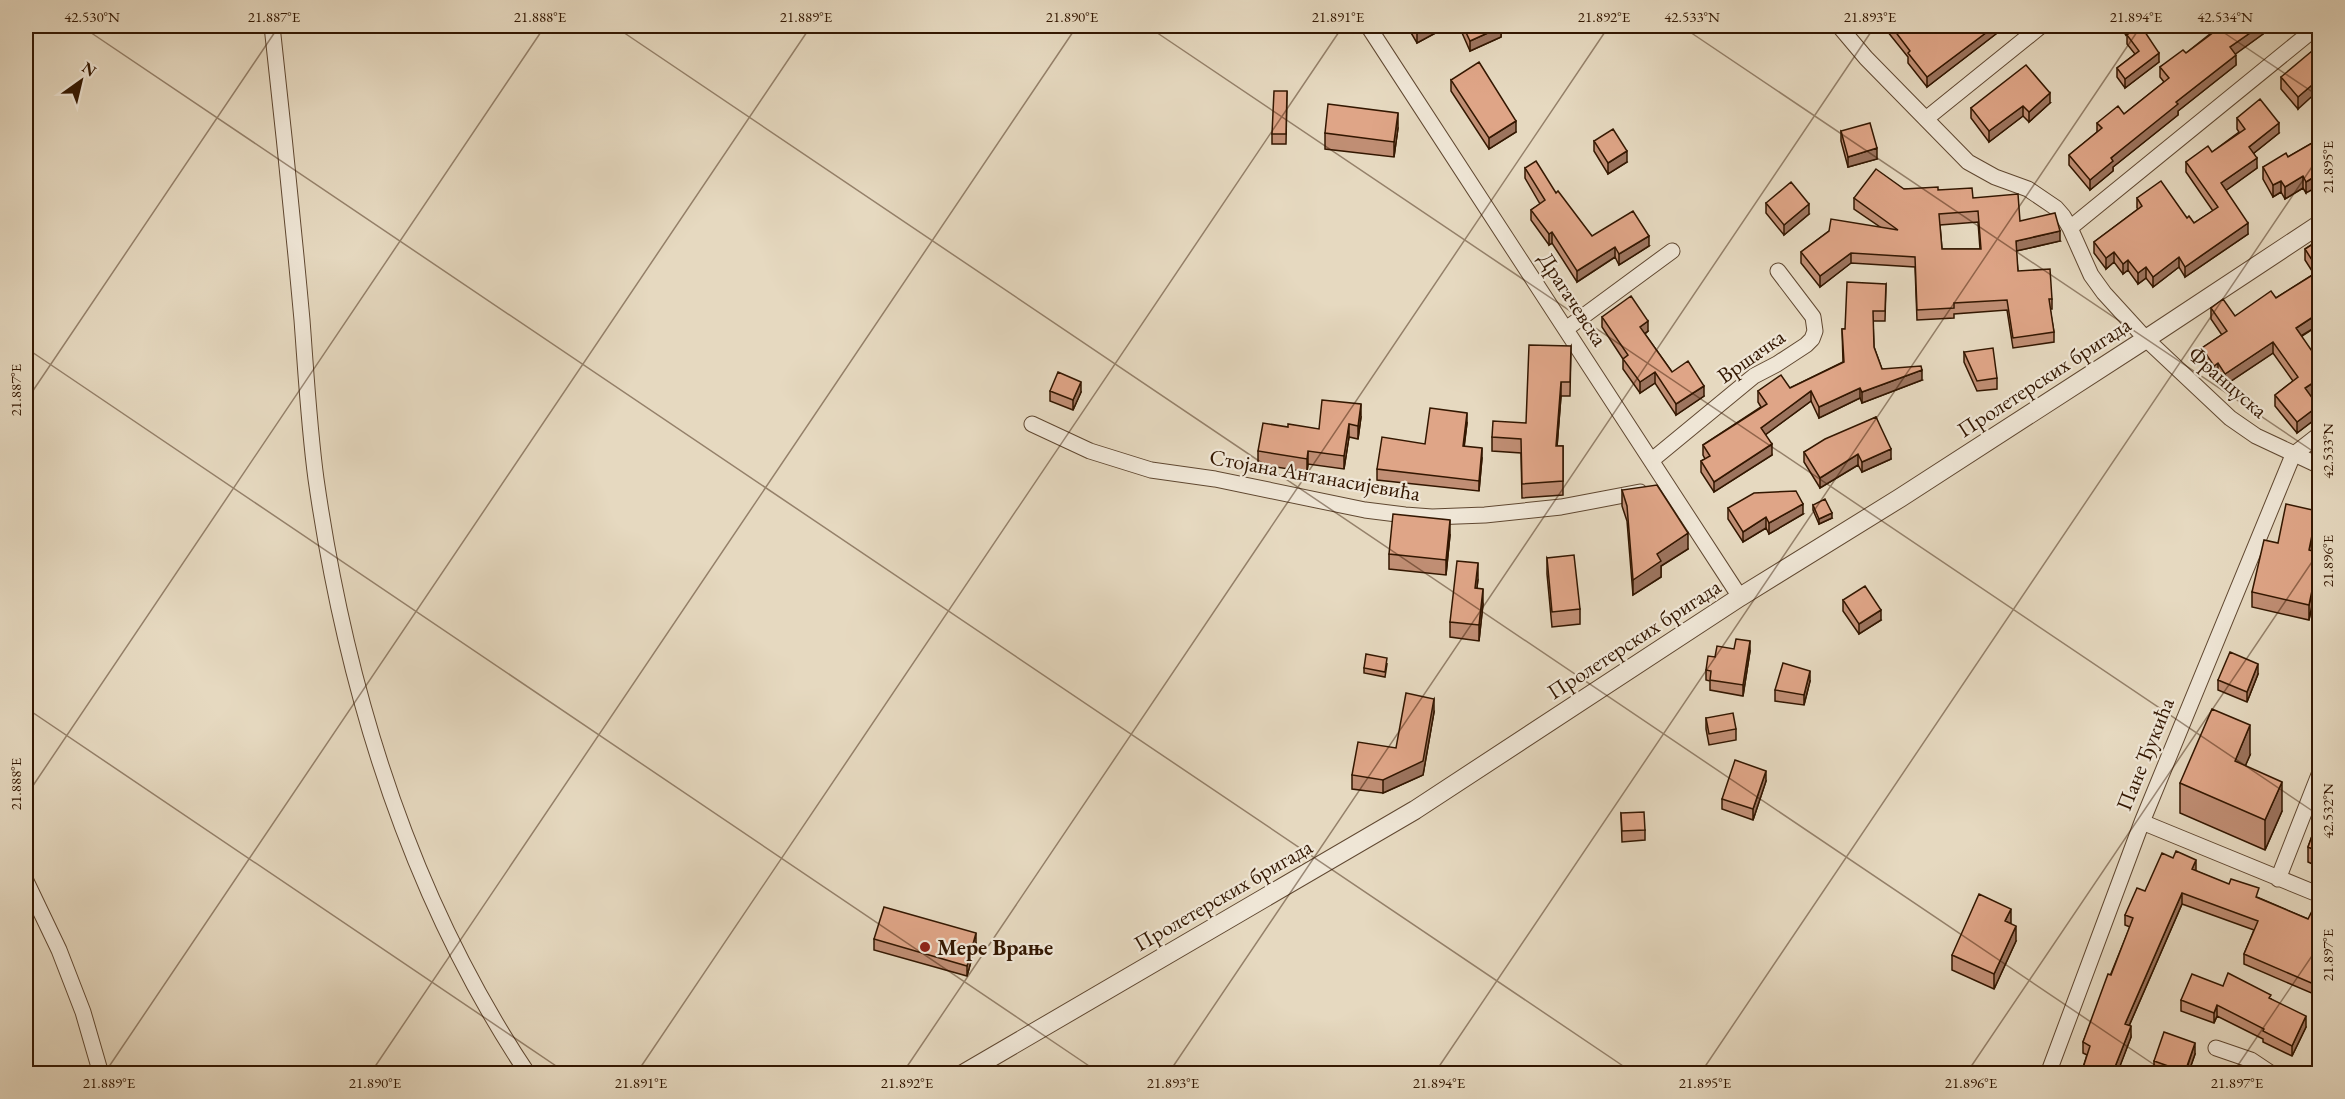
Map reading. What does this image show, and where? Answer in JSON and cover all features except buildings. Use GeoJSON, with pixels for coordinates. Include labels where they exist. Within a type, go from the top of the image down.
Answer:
{"type":"FeatureCollection","features":[{"type":"Feature","properties":{"kind":"street"},"geometry":{"type":"LineString","coordinates":[[272,26],[285,130],[316,477],[336,596],[350,659],[386,787],[438,912],[466,968],[528,1074]]}},
{"type":"Feature","properties":{"kind":"street","name":"Драгачевска"},"geometry":{"type":"LineString","coordinates":[[1368,26],[1740,597]]}},
{"type":"Feature","properties":{"kind":"street","name":"Француска"},"geometry":{"type":"LineString","coordinates":[[1839,26],[1866,58],[1968,162],[1995,177],[2028,189],[2056,208],[2070,228],[2091,275],[2104,293],[2146,339],[2230,418],[2256,436],[2319,466]]}},
{"type":"Feature","properties":{"kind":"street"},"geometry":{"type":"LineString","coordinates":[[1927,118],[2041,26]]}},
{"type":"Feature","properties":{"kind":"street"},"geometry":{"type":"LineString","coordinates":[[2070,228],[2318,26]]}},
{"type":"Feature","properties":{"kind":"street","name":"Пролетерских бригада"},"geometry":{"type":"LineString","coordinates":[[963,1074],[1415,810],[1740,597],[1900,498],[2146,339],[2319,224]]}},
{"type":"Feature","properties":{"kind":"street"},"geometry":{"type":"LineString","coordinates":[[1566,329],[1672,251]]}},
{"type":"Feature","properties":{"kind":"street","name":"Вршачка"},"geometry":{"type":"LineString","coordinates":[[1652,460],[1754,376],[1777,364],[1812,339],[1815,331],[1813,317],[1778,271]]}},
{"type":"Feature","properties":{"kind":"street","name":"Стојана Антанасијевића"},"geometry":{"type":"LineString","coordinates":[[1032,424],[1090,451],[1151,470],[1215,479],[1365,510],[1405,515],[1432,517],[1485,515],[1561,507],[1669,486]]}},
{"type":"Feature","properties":{"kind":"street"},"geometry":{"type":"LineString","coordinates":[[2293,454],[2319,434]]}},
{"type":"Feature","properties":{"kind":"street","name":"Пане Ђукића"},"geometry":{"type":"LineString","coordinates":[[2048,1074],[2142,822],[2293,454]]}},
{"type":"Feature","properties":{"kind":"street"},"geometry":{"type":"LineString","coordinates":[[2278,879],[2319,772]]}},
{"type":"Feature","properties":{"kind":"street"},"geometry":{"type":"LineString","coordinates":[[2142,822],[2319,895]]}},
{"type":"Feature","properties":{"kind":"street"},"geometry":{"type":"LineString","coordinates":[[26,881],[63,960],[83,1012],[101,1074]]}},
{"type":"Feature","properties":{"kind":"street"},"geometry":{"type":"LineString","coordinates":[[2217,1048],[2251,1060],[2272,1074]]}},
{"type":"Feature","properties":{"kind":"place","name":"Мере Врање"},"geometry":{"type":"Point","coordinates":[925,947]}}]}
